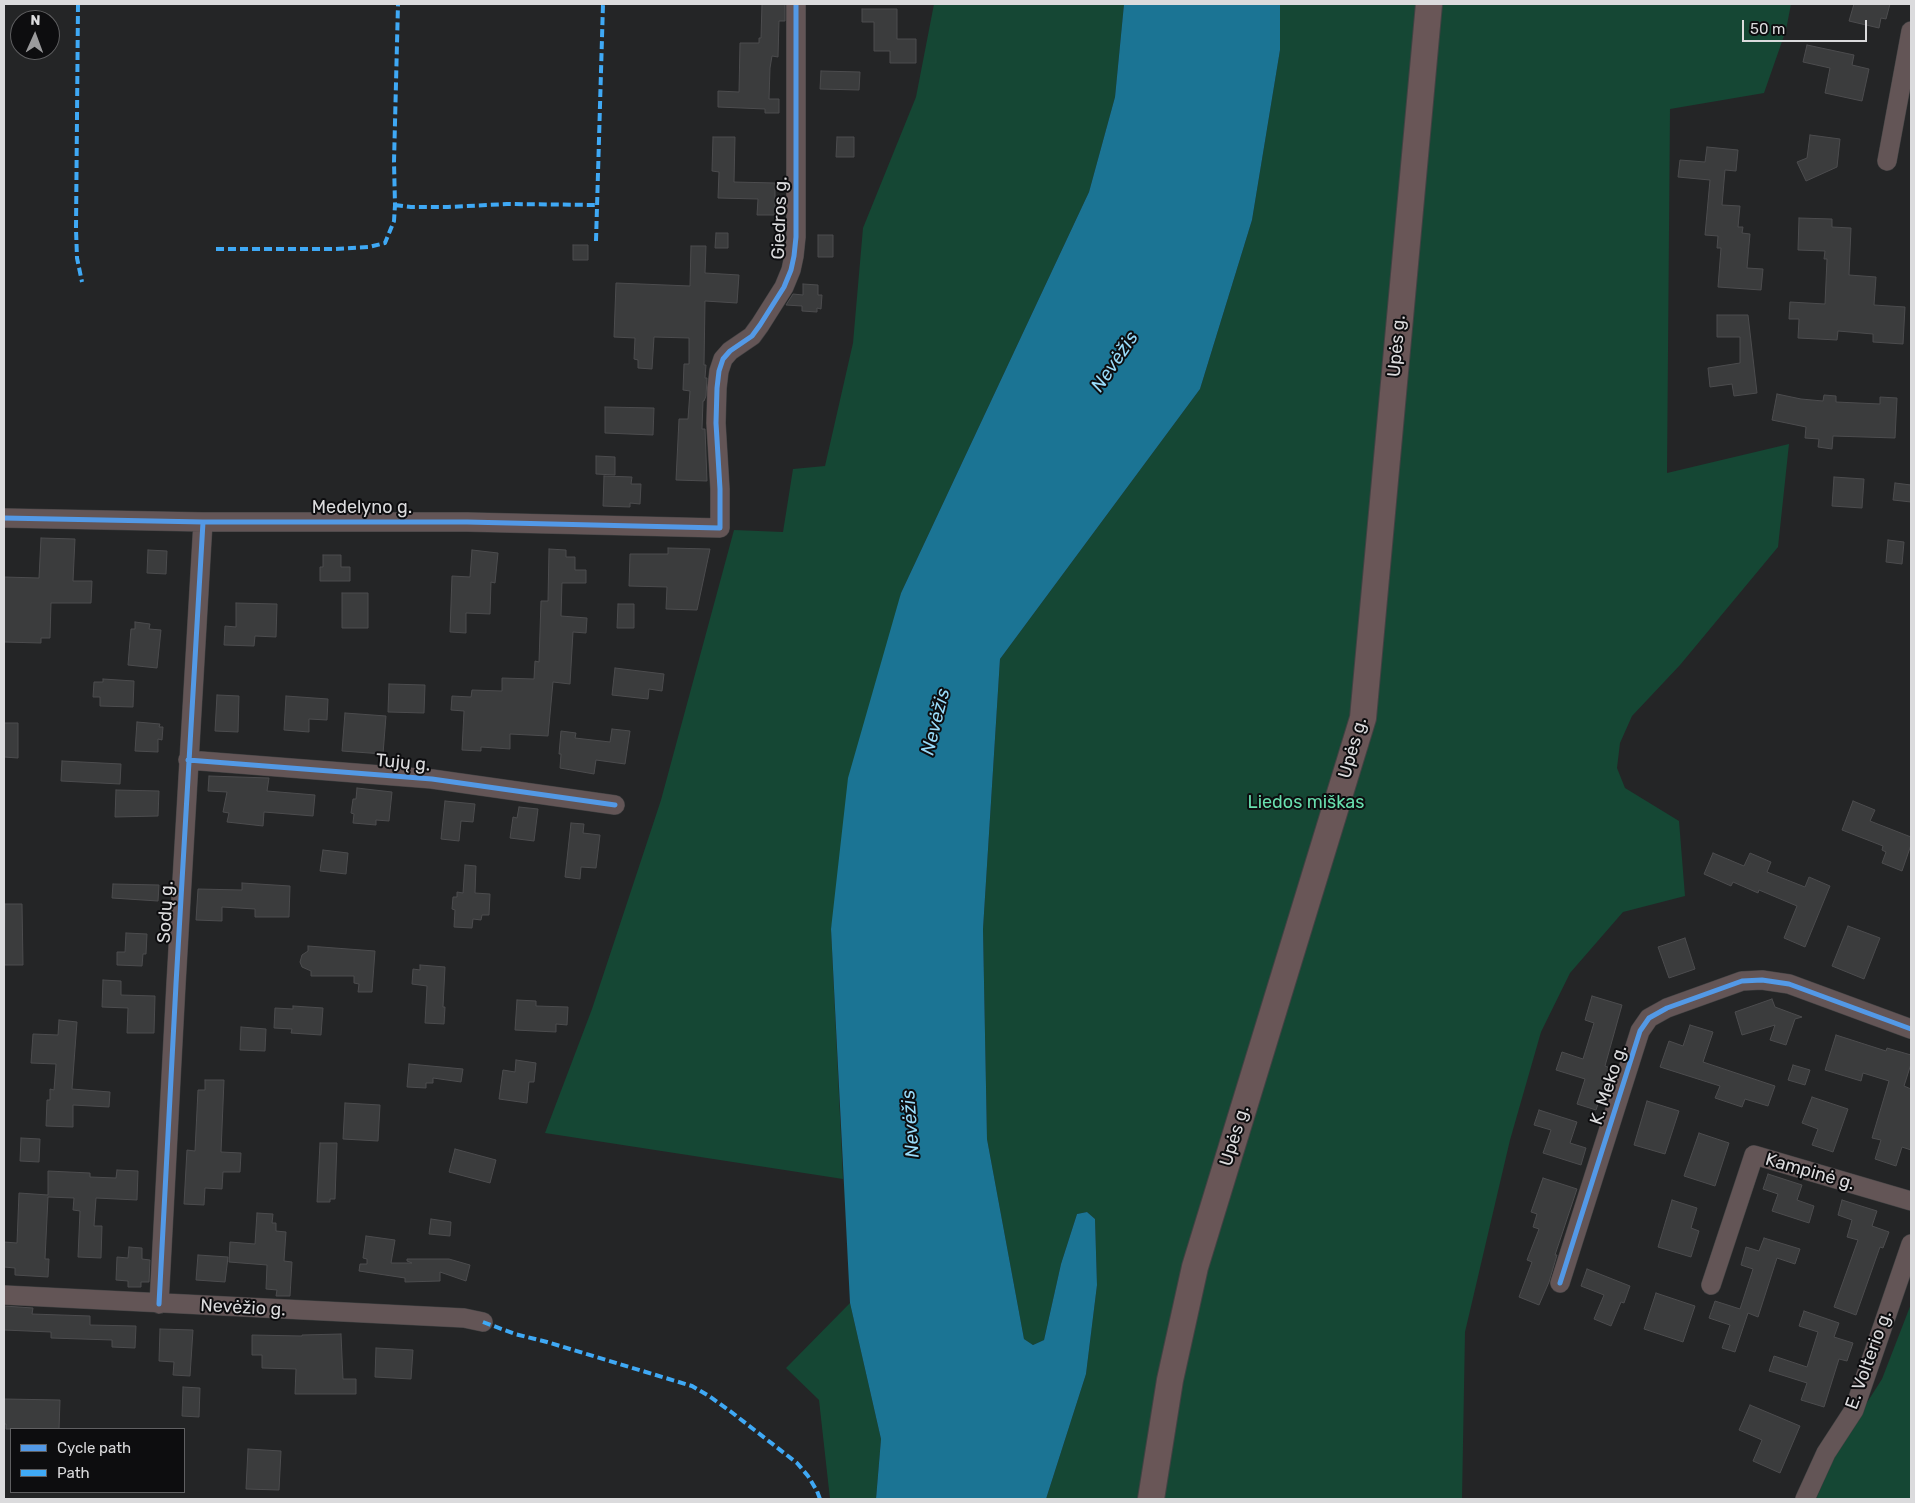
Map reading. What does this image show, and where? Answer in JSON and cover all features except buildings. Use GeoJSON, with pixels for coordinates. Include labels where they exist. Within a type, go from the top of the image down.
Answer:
{"type":"FeatureCollection","features":[{"type":"Feature","properties":{"kind":"main road","name":"Upės g."},"geometry":{"type":"LineString","coordinates":[[1151,1499],[1170,1380],[1195,1267],[1363,718],[1429,4]]}},
{"type":"Feature","properties":{"kind":"street","name":"Giedros g."},"geometry":{"type":"LineString","coordinates":[[720,528],[716,423],[719,371],[726,355],[752,336],[760,325],[784,287],[794,256],[796,237],[796,4]]}},
{"type":"Feature","properties":{"kind":"street"},"geometry":{"type":"LineString","coordinates":[[1887,161],[1911,31]]}},
{"type":"Feature","properties":{"kind":"street","name":"Medelyno g."},"geometry":{"type":"LineString","coordinates":[[4,518],[203,522],[466,522],[720,528]]}},
{"type":"Feature","properties":{"kind":"street","name":"Sodų g."},"geometry":{"type":"LineString","coordinates":[[159,1304],[188,760],[203,522]]}},
{"type":"Feature","properties":{"kind":"street","name":"Tujų g."},"geometry":{"type":"LineString","coordinates":[[188,760],[432,779],[615,805]]}},
{"type":"Feature","properties":{"kind":"street","name":"K. Meko g."},"geometry":{"type":"LineString","coordinates":[[1560,1283],[1640,1031],[1649,1018],[1667,1008],[1742,981],[1762,980],[1789,984],[1911,1029]]}},
{"type":"Feature","properties":{"kind":"street","name":"Kampinė g."},"geometry":{"type":"LineString","coordinates":[[1711,1285],[1754,1155],[1911,1201]]}},
{"type":"Feature","properties":{"kind":"street","name":"E. Volterio g."},"geometry":{"type":"LineString","coordinates":[[1805,1499],[1826,1453],[1854,1410],[1911,1244]]}},
{"type":"Feature","properties":{"kind":"street","name":"Nevėžio g."},"geometry":{"type":"LineString","coordinates":[[4,1295],[464,1318],[483,1322]]}},
{"type":"Feature","properties":{"kind":"green space"},"geometry":{"type":"Polygon","coordinates":[[[934,4],[1124,4],[1115,97],[1089,192],[901,593],[831,929],[843,1179],[545,1133],[592,1009],[661,800],[734,530],[783,532],[793,469],[825,466],[853,343],[863,228],[916,97],[934,4]]]}},
{"type":"Feature","properties":{"kind":"green space","name":"Liedos miškas"},"geometry":{"type":"Polygon","coordinates":[[[1280,4],[1791,4],[1786,30],[1764,93],[1670,109],[1667,473],[1789,444],[1778,547],[1680,665],[1632,716],[1620,743],[1617,768],[1625,788],[1679,821],[1685,896],[1623,912],[1570,973],[1541,1032],[1510,1140],[1465,1332],[1462,1499],[1046,1499],[1086,1374],[1097,1285],[1095,1219],[1087,1212],[1077,1214],[1061,1264],[1044,1340],[1033,1345],[1024,1339],[987,1139],[983,929],[1000,659],[1200,389],[1252,220],[1280,50],[1280,4]]]}},
{"type":"Feature","properties":{"kind":"green space"},"geometry":{"type":"Polygon","coordinates":[[[850,1303],[881,1439],[876,1499],[830,1499],[819,1400],[786,1368],[850,1303]]]}},
{"type":"Feature","properties":{"kind":"green space"},"geometry":{"type":"Polygon","coordinates":[[[1911,1304],[1911,1499],[1816,1499],[1838,1448],[1882,1379],[1911,1304]]]}},
{"type":"Feature","properties":{"kind":"water","name":"Nevėžis"},"geometry":{"type":"Polygon","coordinates":[[[1124,4],[1280,4],[1280,50],[1252,220],[1200,389],[1000,659],[983,929],[987,1139],[1024,1339],[1033,1345],[1044,1340],[1061,1264],[1077,1214],[1087,1212],[1095,1219],[1097,1285],[1086,1374],[1046,1499],[876,1499],[881,1439],[850,1303],[831,929],[848,778],[901,593],[1089,192],[1115,97],[1124,4]]]}},
{"type":"Feature","properties":{"kind":"marked path"},"geometry":{"type":"LineString","coordinates":[[78,4],[76,229],[77,258],[82,282]]}},
{"type":"Feature","properties":{"kind":"marked path"},"geometry":{"type":"LineString","coordinates":[[216,249],[336,249],[369,247],[385,243],[394,221],[395,205],[394,162],[398,4]]}},
{"type":"Feature","properties":{"kind":"marked path"},"geometry":{"type":"LineString","coordinates":[[596,241],[603,4]]}},
{"type":"Feature","properties":{"kind":"marked path"},"geometry":{"type":"LineString","coordinates":[[395,205],[411,207],[507,204],[597,205]]}},
{"type":"Feature","properties":{"kind":"marked path"},"geometry":{"type":"LineString","coordinates":[[483,1322],[515,1334],[692,1386],[730,1411],[797,1463],[808,1476],[820,1499]]}},
{"type":"Feature","properties":{"kind":"cycle path"},"geometry":{"type":"LineString","coordinates":[[4,518],[203,522],[467,522],[720,528],[716,423],[719,371],[723,359],[730,351],[752,336],[760,325],[784,287],[794,256],[796,237],[796,4]]}},
{"type":"Feature","properties":{"kind":"cycle path"},"geometry":{"type":"LineString","coordinates":[[159,1304],[203,522]]}},
{"type":"Feature","properties":{"kind":"cycle path"},"geometry":{"type":"LineString","coordinates":[[188,760],[432,779],[615,805]]}},
{"type":"Feature","properties":{"kind":"cycle path"},"geometry":{"type":"LineString","coordinates":[[1560,1283],[1640,1031],[1649,1018],[1667,1008],[1742,981],[1762,980],[1789,984],[1911,1029]]}}]}
